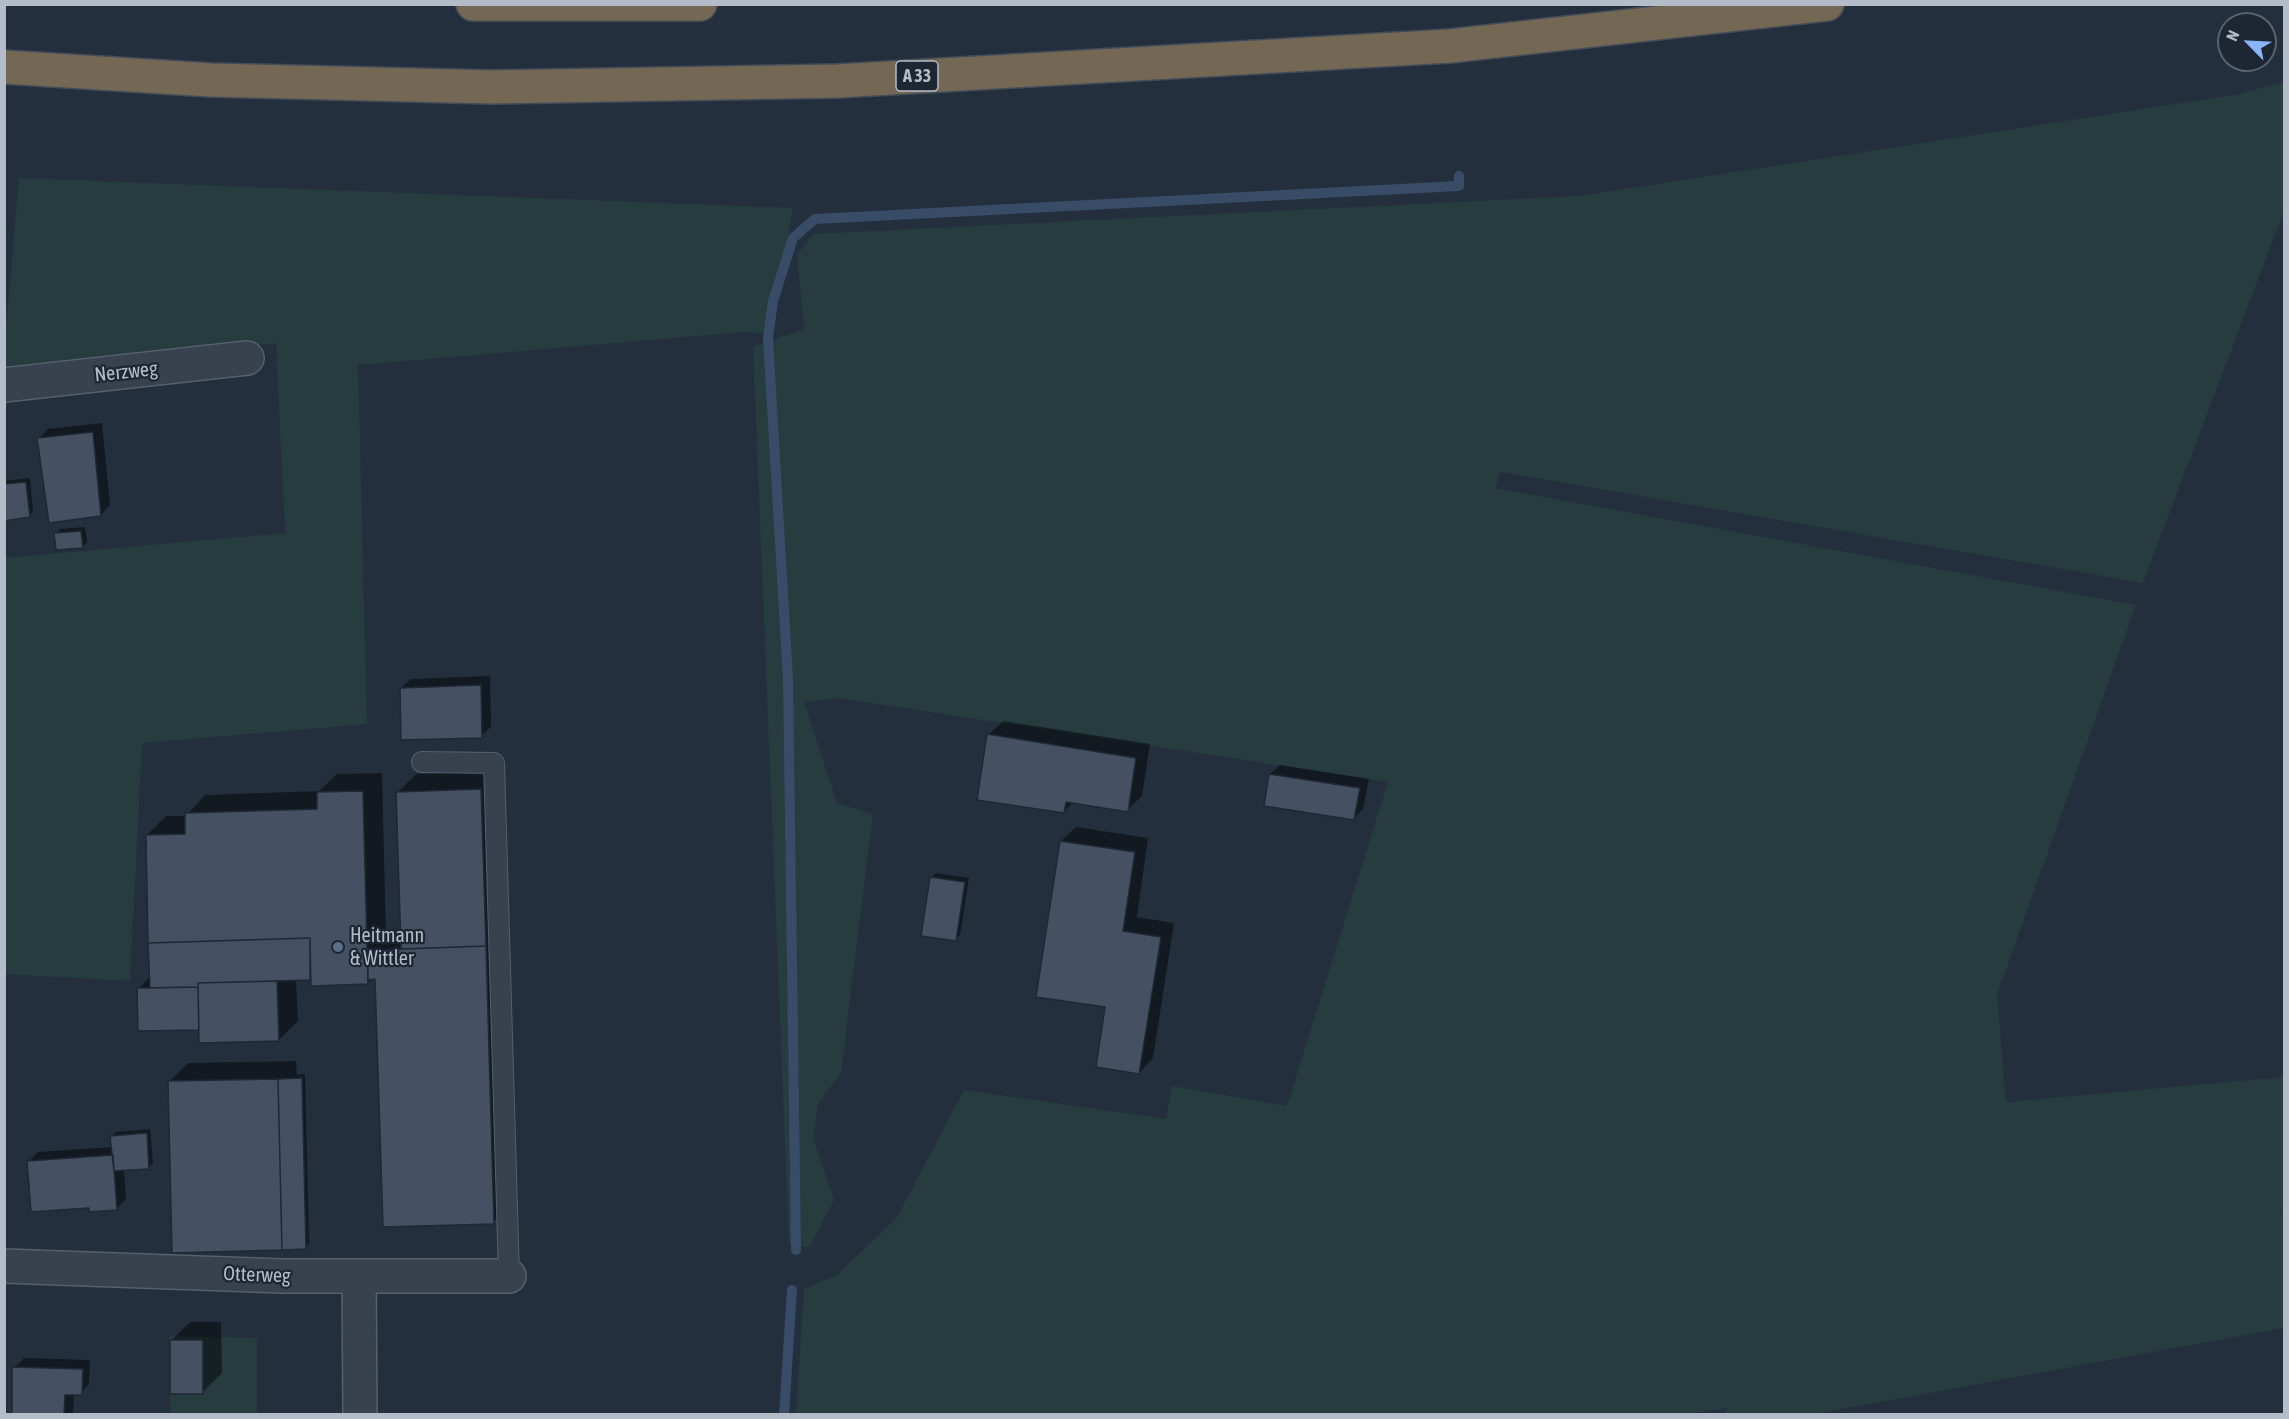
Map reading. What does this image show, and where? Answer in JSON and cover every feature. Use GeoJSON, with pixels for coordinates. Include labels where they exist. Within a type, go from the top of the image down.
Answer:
{"type":"FeatureCollection","features":[{"type":"Feature","properties":{"kind":"highway"},"geometry":{"type":"LineString","coordinates":[[473,4],[700,4]]}},
{"type":"Feature","properties":{"kind":"highway","name":"A 33"},"geometry":{"type":"LineString","coordinates":[[4,67],[211,80],[492,87],[837,81],[1450,46],[1827,4]]}},
{"type":"Feature","properties":{"kind":"street","name":"Nerzweg"},"geometry":{"type":"LineString","coordinates":[[4,385],[247,358]]}},
{"type":"Feature","properties":{"kind":"street","name":"Otterweg"},"geometry":{"type":"LineString","coordinates":[[4,1266],[282,1276],[509,1276]]}},
{"type":"Feature","properties":{"kind":"street"},"geometry":{"type":"LineString","coordinates":[[359,1276],[360,1414]]}},
{"type":"Feature","properties":{"kind":"lane"},"geometry":{"type":"LineString","coordinates":[[422,762],[494,763],[509,1276]]}},
{"type":"Feature","properties":{"kind":"green space"},"geometry":{"type":"Polygon","coordinates":[[[2284,81],[2284,211],[2143,583],[1501,472],[1495,488],[2136,605],[1997,995],[2006,1102],[2284,1077],[2284,1210],[2272,1212],[2284,1211],[2284,1328],[1815,1414],[1726,1414],[1727,1408],[1687,1414],[796,1414],[804,1289],[837,1275],[897,1217],[964,1090],[1166,1119],[1172,1086],[1287,1106],[1388,782],[839,698],[804,702],[837,803],[873,814],[841,1073],[818,1104],[813,1138],[834,1200],[810,1247],[789,1245],[753,347],[804,329],[797,255],[813,234],[1579,196],[2240,94],[2284,81]]]}},
{"type":"Feature","properties":{"kind":"green space"},"geometry":{"type":"Polygon","coordinates":[[[19,178],[793,208],[771,334],[745,332],[358,365],[367,724],[142,743],[130,981],[5,974],[4,558],[285,533],[276,343],[5,379],[5,340],[19,178]]]}},
{"type":"Feature","properties":{"kind":"green space"},"geometry":{"type":"Polygon","coordinates":[[[169,1336],[257,1338],[257,1414],[170,1414],[169,1336]]]}},
{"type":"Feature","properties":{"kind":"building"},"geometry":{"type":"Polygon","coordinates":[[[93,432],[101,516],[49,523],[37,438],[93,432]]]}},
{"type":"Feature","properties":{"kind":"building"},"geometry":{"type":"Polygon","coordinates":[[[26,482],[30,517],[4,521],[4,484],[26,482]]]}},
{"type":"Feature","properties":{"kind":"building"},"geometry":{"type":"Polygon","coordinates":[[[81,531],[83,548],[56,550],[54,533],[81,531]]]}},
{"type":"Feature","properties":{"kind":"building"},"geometry":{"type":"Polygon","coordinates":[[[481,685],[482,738],[401,740],[400,688],[481,685]]]}},
{"type":"Feature","properties":{"kind":"building"},"geometry":{"type":"Polygon","coordinates":[[[987,734],[1136,758],[1128,812],[1066,802],[1064,813],[977,800],[987,734]]]}},
{"type":"Feature","properties":{"kind":"building"},"geometry":{"type":"Polygon","coordinates":[[[1269,774],[1360,788],[1354,820],[1264,806],[1269,774]]]}},
{"type":"Feature","properties":{"kind":"building"},"geometry":{"type":"Polygon","coordinates":[[[481,789],[486,946],[401,949],[396,792],[481,789]]]}},
{"type":"Feature","properties":{"kind":"building"},"geometry":{"type":"Polygon","coordinates":[[[363,791],[368,984],[311,986],[310,938],[148,943],[146,835],[185,834],[185,813],[317,809],[317,792],[363,791]]]}},
{"type":"Feature","properties":{"kind":"building"},"geometry":{"type":"Polygon","coordinates":[[[1060,841],[1135,852],[1123,931],[1161,937],[1139,1074],[1096,1067],[1105,1007],[1036,997],[1060,841]]]}},
{"type":"Feature","properties":{"kind":"building"},"geometry":{"type":"Polygon","coordinates":[[[930,877],[965,882],[956,941],[921,936],[930,877]]]}},
{"type":"Feature","properties":{"kind":"building"},"geometry":{"type":"Polygon","coordinates":[[[310,938],[310,980],[198,983],[198,987],[150,988],[148,943],[310,938]]]}},
{"type":"Feature","properties":{"kind":"building"},"geometry":{"type":"Polygon","coordinates":[[[486,946],[494,1224],[383,1227],[375,979],[368,980],[368,954],[375,954],[375,950],[486,946]]]}},
{"type":"Feature","properties":{"kind":"building"},"geometry":{"type":"Polygon","coordinates":[[[277,981],[279,1041],[199,1043],[198,983],[277,981]]]}},
{"type":"Feature","properties":{"kind":"building"},"geometry":{"type":"Polygon","coordinates":[[[198,987],[199,1030],[138,1031],[137,988],[198,987]]]}},
{"type":"Feature","properties":{"kind":"building"},"geometry":{"type":"Polygon","coordinates":[[[302,1078],[306,1249],[282,1250],[278,1079],[302,1078]]]}},
{"type":"Feature","properties":{"kind":"building"},"geometry":{"type":"Polygon","coordinates":[[[278,1079],[282,1250],[172,1253],[168,1081],[278,1079]]]}},
{"type":"Feature","properties":{"kind":"building"},"geometry":{"type":"Polygon","coordinates":[[[147,1133],[149,1169],[114,1171],[110,1136],[147,1133]]]}},
{"type":"Feature","properties":{"kind":"building"},"geometry":{"type":"Polygon","coordinates":[[[113,1155],[117,1210],[89,1212],[89,1208],[31,1212],[27,1161],[113,1155]]]}},
{"type":"Feature","properties":{"kind":"building"},"geometry":{"type":"Polygon","coordinates":[[[170,1340],[203,1340],[203,1394],[170,1394],[170,1340]]]}},
{"type":"Feature","properties":{"kind":"building"},"geometry":{"type":"Polygon","coordinates":[[[12,1367],[83,1369],[82,1395],[65,1395],[64,1414],[12,1414],[12,1367]]]}},
{"type":"Feature","properties":{"kind":"waterway"},"geometry":{"type":"LineString","coordinates":[[796,1250],[788,679],[768,338],[773,301],[793,238],[815,219],[1459,186],[1459,176]]}},
{"type":"Feature","properties":{"kind":"waterway"},"geometry":{"type":"LineString","coordinates":[[784,1414],[792,1290]]}},
{"type":"Feature","properties":{"kind":"place","name":"Heitmann & Wittler"},"geometry":{"type":"Point","coordinates":[338,947]}}]}
